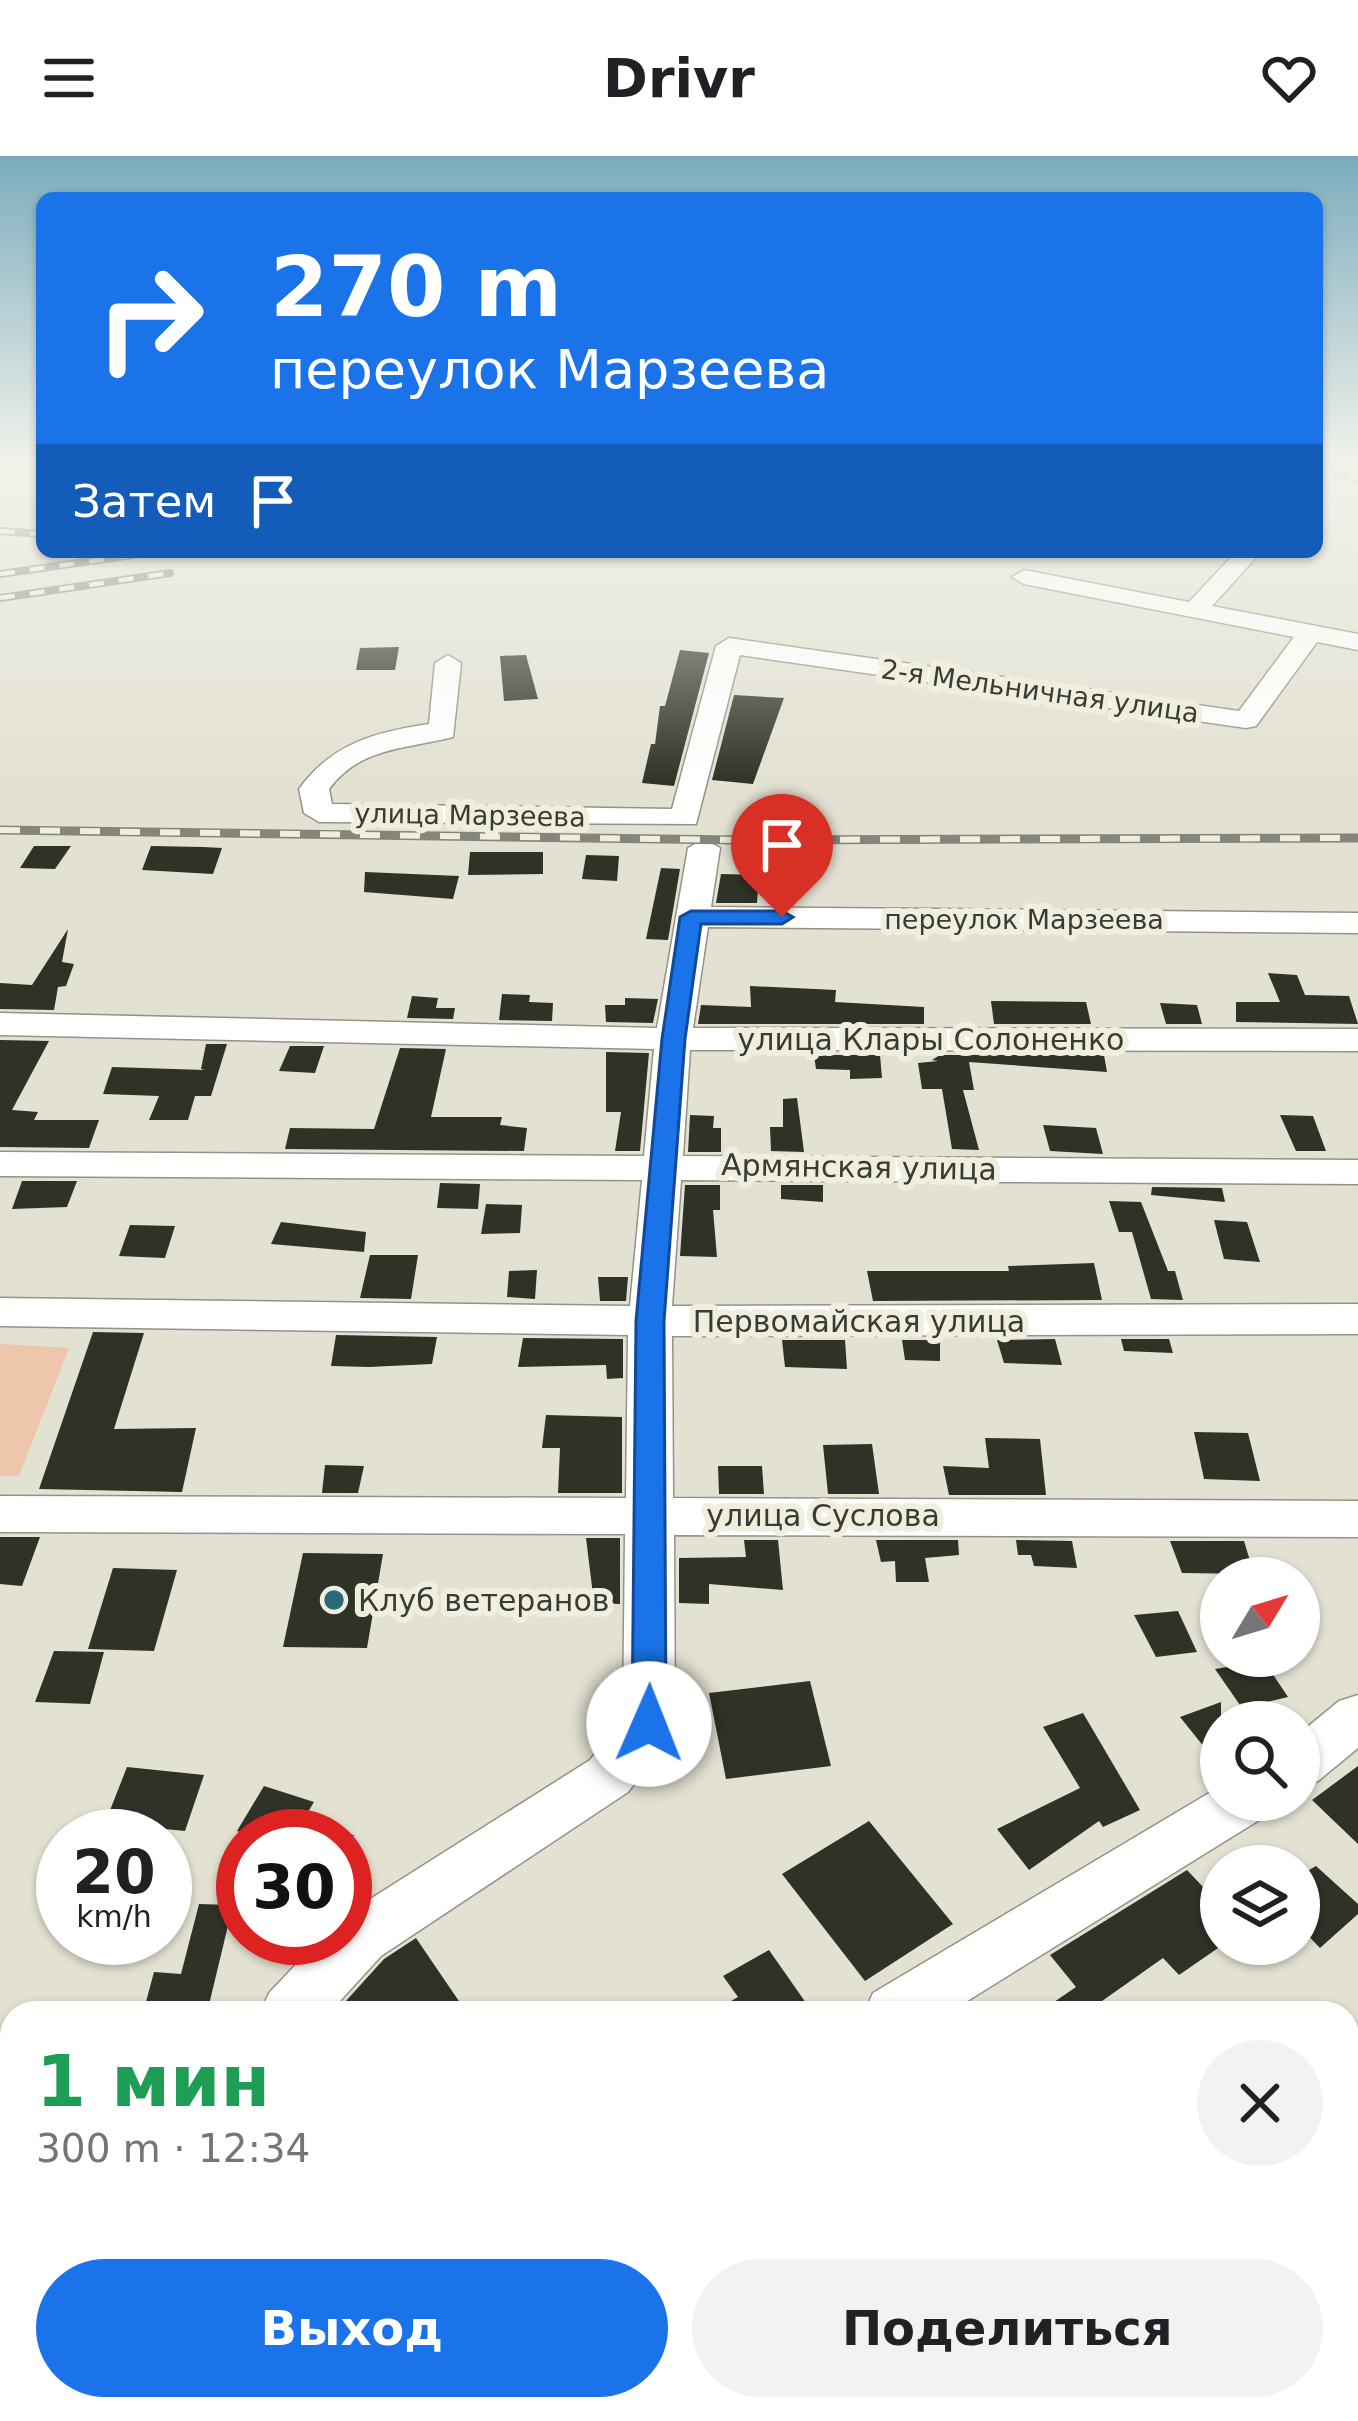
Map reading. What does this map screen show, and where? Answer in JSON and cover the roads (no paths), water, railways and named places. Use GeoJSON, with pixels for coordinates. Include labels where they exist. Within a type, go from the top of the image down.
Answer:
{"type":"FeatureCollection","features":[{"type":"Feature","properties":{"kind":"street"},"geometry":{"type":"LineString","coordinates":[[1032,572],[1024,577],[1358,643]]}},
{"type":"Feature","properties":{"kind":"street"},"geometry":{"type":"LineString","coordinates":[[1192,613],[1231,572]]}},
{"type":"Feature","properties":{"kind":"street","name":"2-я Мельничная улица"},"geometry":{"type":"LineString","coordinates":[[729,646],[1246,720],[1309,635]]}},
{"type":"Feature","properties":{"kind":"street","name":"улица Марзеева"},"geometry":{"type":"LineString","coordinates":[[448,663],[443,731],[388,738],[326,770],[314,789],[319,813],[685,818],[729,646]]}},
{"type":"Feature","properties":{"kind":"street"},"geometry":{"type":"LineString","coordinates":[[301,2001],[361,1937],[609,1776],[649,1724],[650,1321],[673,1039],[704,848]]}},
{"type":"Feature","properties":{"kind":"street","name":"переулок Марзеева"},"geometry":{"type":"LineString","coordinates":[[691,917],[1358,923]]}},
{"type":"Feature","properties":{"kind":"street","name":"улица Клары Солоненко"},"geometry":{"type":"LineString","coordinates":[[0,1024],[673,1039],[1358,1040]]}},
{"type":"Feature","properties":{"kind":"street","name":"Армянская улица"},"geometry":{"type":"LineString","coordinates":[[0,1164],[1358,1172]]}},
{"type":"Feature","properties":{"kind":"street","name":"Первомайская улица"},"geometry":{"type":"LineString","coordinates":[[0,1312],[650,1321],[1358,1319]]}},
{"type":"Feature","properties":{"kind":"street","name":"улица Суслова"},"geometry":{"type":"LineString","coordinates":[[0,1514],[1358,1519]]}},
{"type":"Feature","properties":{"kind":"street"},"geometry":{"type":"LineString","coordinates":[[1320,1748],[1358,1717]]}},
{"type":"Feature","properties":{"kind":"street"},"geometry":{"type":"LineString","coordinates":[[914,2001],[1210,1821]]}},
{"type":"Feature","properties":{"kind":"railway"},"geometry":{"type":"LineString","coordinates":[[0,574],[16,572]]}},
{"type":"Feature","properties":{"kind":"railway"},"geometry":{"type":"LineString","coordinates":[[0,598],[170,573]]}},
{"type":"Feature","properties":{"kind":"railway"},"geometry":{"type":"LineString","coordinates":[[0,830],[737,840],[1358,838]]}},
{"type":"Feature","properties":{"kind":"place","name":"Клуб ветеранов"},"geometry":{"type":"Point","coordinates":[334,1600]}}]}
